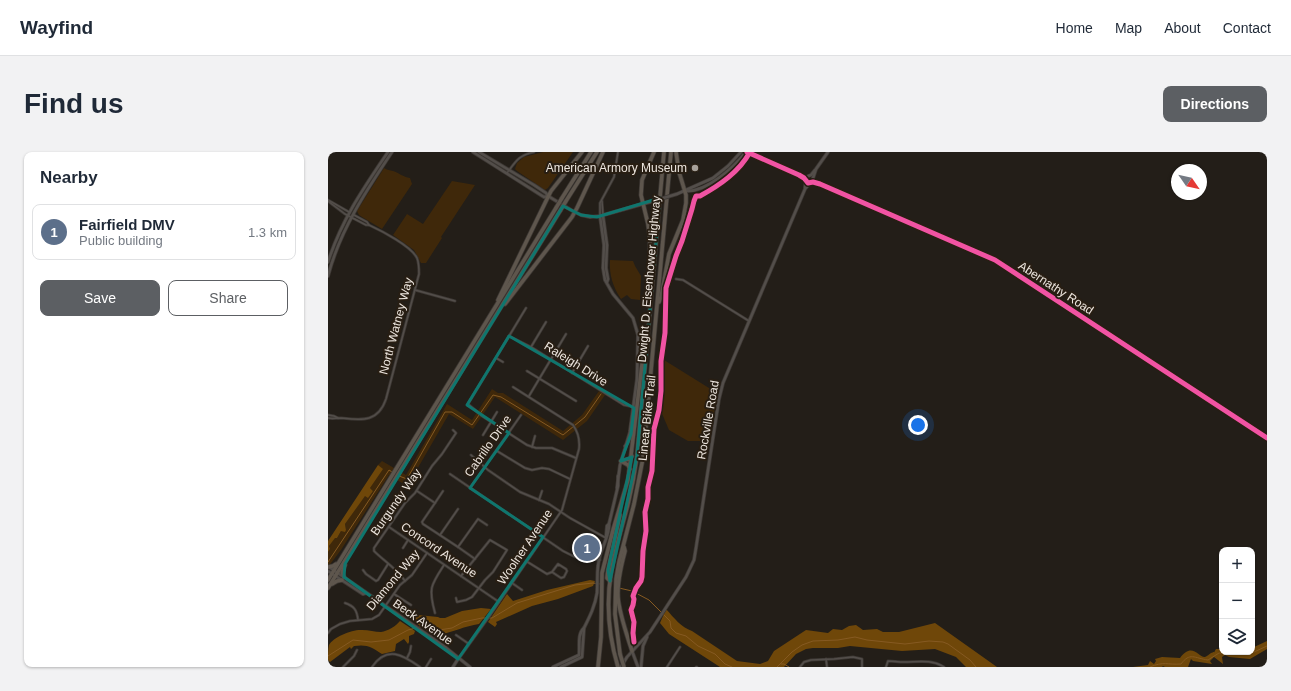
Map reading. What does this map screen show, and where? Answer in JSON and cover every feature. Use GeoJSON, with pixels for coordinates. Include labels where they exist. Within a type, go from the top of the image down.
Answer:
{"type":"FeatureCollection","features":[{"type":"Feature","properties":{"kind":"highway"},"geometry":{"type":"LineString","coordinates":[[487,322],[548,196],[582,152]]}},
{"type":"Feature","properties":{"kind":"highway"},"geometry":{"type":"LineString","coordinates":[[328,588],[333,573],[339,562],[394,476],[399,473],[496,316],[558,210],[562,198],[591,152]]}},
{"type":"Feature","properties":{"kind":"highway"},"geometry":{"type":"LineString","coordinates":[[328,588],[343,578],[342,572],[354,546],[394,476],[395,470],[558,210],[566,201],[597,152]]}},
{"type":"Feature","properties":{"kind":"highway"},"geometry":{"type":"LineString","coordinates":[[496,316],[575,212],[603,152]]}},
{"type":"Feature","properties":{"kind":"highway"},"geometry":{"type":"LineString","coordinates":[[651,295],[649,288],[650,239],[641,195],[642,180],[654,152]]}},
{"type":"Feature","properties":{"kind":"highway","name":"Dwight D. Eisenhower Highway"},"geometry":{"type":"LineString","coordinates":[[619,667],[616,662],[611,640],[609,621],[609,588],[613,562],[636,467],[664,152]]}},
{"type":"Feature","properties":{"kind":"highway","name":"Dwight D. Eisenhower Highway"},"geometry":{"type":"LineString","coordinates":[[624,667],[620,654],[615,614],[617,583],[619,562],[636,496],[643,458],[670,152]]}},
{"type":"Feature","properties":{"kind":"highway"},"geometry":{"type":"LineString","coordinates":[[657,307],[661,297],[669,254],[684,215],[686,203],[685,191],[679,172],[676,152]]}},
{"type":"Feature","properties":{"kind":"highway"},"geometry":{"type":"LineString","coordinates":[[610,581],[607,578],[608,570],[630,470],[643,356],[647,347]]}},
{"type":"Feature","properties":{"kind":"highway"},"geometry":{"type":"LineString","coordinates":[[621,461],[629,459],[632,455]]}},
{"type":"Feature","properties":{"kind":"highway"},"geometry":{"type":"LineString","coordinates":[[621,461],[628,465],[630,470]]}},
{"type":"Feature","properties":{"kind":"highway"},"geometry":{"type":"LineString","coordinates":[[598,666],[601,638],[600,579],[624,496]]}},
{"type":"Feature","properties":{"kind":"highway"},"geometry":{"type":"LineString","coordinates":[[328,580],[354,546]]}},
{"type":"Feature","properties":{"kind":"highway"},"geometry":{"type":"LineString","coordinates":[[328,567],[334,566],[339,562]]}},
{"type":"Feature","properties":{"kind":"highway"},"geometry":{"type":"LineString","coordinates":[[617,590],[621,613],[632,651]]}},
{"type":"Feature","properties":{"kind":"street"},"geometry":{"type":"LineString","coordinates":[[328,262],[337,238],[364,187],[388,152]]}},
{"type":"Feature","properties":{"kind":"street"},"geometry":{"type":"LineString","coordinates":[[328,276],[350,214],[392,152]]}},
{"type":"Feature","properties":{"kind":"street"},"geometry":{"type":"LineString","coordinates":[[473,152],[508,172]]}},
{"type":"Feature","properties":{"kind":"street"},"geometry":{"type":"LineString","coordinates":[[478,152],[544,196],[548,196],[575,212],[585,216],[602,216],[709,184],[727,173],[746,152],[807,178],[816,169],[828,152]]}},
{"type":"Feature","properties":{"kind":"street"},"geometry":{"type":"LineString","coordinates":[[508,172],[520,157],[534,152]]}},
{"type":"Feature","properties":{"kind":"street"},"geometry":{"type":"LineString","coordinates":[[600,579],[597,569],[608,534],[621,461],[625,446],[629,440],[634,407],[639,347],[637,329],[630,312],[614,294],[605,280],[603,268],[604,245],[600,203],[614,177],[618,152]]}},
{"type":"Feature","properties":{"kind":"street"},"geometry":{"type":"LineString","coordinates":[[696,187],[718,174],[741,152]]}},
{"type":"Feature","properties":{"kind":"street"},"geometry":{"type":"LineString","coordinates":[[813,178],[816,169]]}},
{"type":"Feature","properties":{"kind":"street","name":"Abernathy Road"},"geometry":{"type":"LineString","coordinates":[[807,178],[813,178],[820,184],[994,260],[1267,438]]}},
{"type":"Feature","properties":{"kind":"street","name":"Abernathy Road"},"geometry":{"type":"LineString","coordinates":[[807,178],[811,183],[820,184]]}},
{"type":"Feature","properties":{"kind":"street","name":"Rockville Road"},"geometry":{"type":"LineString","coordinates":[[619,667],[650,632],[686,577],[694,560],[721,390],[805,189],[807,178]]}},
{"type":"Feature","properties":{"kind":"street","name":"Rockville Road"},"geometry":{"type":"LineString","coordinates":[[805,189],[811,183],[813,178]]}},
{"type":"Feature","properties":{"kind":"street","name":"North Watney Way"},"geometry":{"type":"LineString","coordinates":[[328,200],[350,214],[368,222],[369,225],[390,236],[414,253],[418,261],[419,268],[415,290],[386,399],[380,412],[368,419],[362,420],[338,418],[334,416],[328,417]]}},
{"type":"Feature","properties":{"kind":"street"},"geometry":{"type":"LineString","coordinates":[[676,279],[683,280],[749,321]]}},
{"type":"Feature","properties":{"kind":"street"},"geometry":{"type":"LineString","coordinates":[[415,290],[455,301]]}},
{"type":"Feature","properties":{"kind":"street"},"geometry":{"type":"LineString","coordinates":[[526,308],[468,404],[482,416],[532,447],[552,448],[576,458]]}},
{"type":"Feature","properties":{"kind":"street"},"geometry":{"type":"LineString","coordinates":[[531,347],[546,322]]}},
{"type":"Feature","properties":{"kind":"street"},"geometry":{"type":"LineString","coordinates":[[529,396],[566,334]]}},
{"type":"Feature","properties":{"kind":"street","name":"Raleigh Drive"},"geometry":{"type":"LineString","coordinates":[[509,336],[531,347],[624,405],[634,407]]}},
{"type":"Feature","properties":{"kind":"street"},"geometry":{"type":"LineString","coordinates":[[572,373],[588,346]]}},
{"type":"Feature","properties":{"kind":"street"},"geometry":{"type":"LineString","coordinates":[[496,358],[503,362]]}},
{"type":"Feature","properties":{"kind":"street"},"geometry":{"type":"LineString","coordinates":[[527,370],[576,401]]}},
{"type":"Feature","properties":{"kind":"street","name":"Woolner Avenue"},"geometry":{"type":"LineString","coordinates":[[453,667],[560,512],[579,445],[576,430],[572,424],[513,387]]}},
{"type":"Feature","properties":{"kind":"street"},"geometry":{"type":"LineString","coordinates":[[482,434],[497,412]]}},
{"type":"Feature","properties":{"kind":"street","name":"Cabrillo Drive"},"geometry":{"type":"LineString","coordinates":[[470,488],[521,415]]}},
{"type":"Feature","properties":{"kind":"street","name":"Burgundy Way"},"geometry":{"type":"LineString","coordinates":[[405,581],[398,572],[374,550],[388,527],[417,491],[432,466],[456,433],[453,430]]}},
{"type":"Feature","properties":{"kind":"street"},"geometry":{"type":"LineString","coordinates":[[532,447],[535,436]]}},
{"type":"Feature","properties":{"kind":"street"},"geometry":{"type":"LineString","coordinates":[[497,451],[525,468],[532,470],[542,468],[549,469],[570,479]]}},
{"type":"Feature","properties":{"kind":"street"},"geometry":{"type":"LineString","coordinates":[[471,455],[520,492],[550,504],[560,512],[606,538]]}},
{"type":"Feature","properties":{"kind":"street"},"geometry":{"type":"LineString","coordinates":[[450,474],[563,551],[572,556],[600,560]]}},
{"type":"Feature","properties":{"kind":"street"},"geometry":{"type":"LineString","coordinates":[[417,491],[435,503]]}},
{"type":"Feature","properties":{"kind":"street"},"geometry":{"type":"LineString","coordinates":[[443,491],[422,522],[475,559]]}},
{"type":"Feature","properties":{"kind":"street"},"geometry":{"type":"LineString","coordinates":[[539,500],[542,491]]}},
{"type":"Feature","properties":{"kind":"street"},"geometry":{"type":"LineString","coordinates":[[440,535],[458,509]]}},
{"type":"Feature","properties":{"kind":"street"},"geometry":{"type":"LineString","coordinates":[[458,547],[478,519],[488,525]]}},
{"type":"Feature","properties":{"kind":"street","name":"Concord Avenue"},"geometry":{"type":"LineString","coordinates":[[388,527],[499,602]]}},
{"type":"Feature","properties":{"kind":"street"},"geometry":{"type":"LineString","coordinates":[[403,548],[408,540]]}},
{"type":"Feature","properties":{"kind":"street"},"geometry":{"type":"LineString","coordinates":[[456,598],[457,602],[472,597],[493,572],[507,550],[490,540],[461,576]]}},
{"type":"Feature","properties":{"kind":"street","name":"Diamond Way"},"geometry":{"type":"LineString","coordinates":[[328,633],[331,629],[340,624],[358,620],[374,619],[379,615],[400,585],[412,575],[427,553]]}},
{"type":"Feature","properties":{"kind":"street"},"geometry":{"type":"LineString","coordinates":[[526,561],[547,574],[552,572],[558,564],[567,572],[562,578],[552,572]]}},
{"type":"Feature","properties":{"kind":"street"},"geometry":{"type":"LineString","coordinates":[[363,570],[376,581],[388,564]]}},
{"type":"Feature","properties":{"kind":"street"},"geometry":{"type":"LineString","coordinates":[[435,613],[431,591],[432,585],[444,565]]}},
{"type":"Feature","properties":{"kind":"street","name":"Beck Avenue"},"geometry":{"type":"LineString","coordinates":[[328,567],[333,573],[343,578],[363,594],[366,594],[445,647],[458,659],[470,667]]}},
{"type":"Feature","properties":{"kind":"street"},"geometry":{"type":"LineString","coordinates":[[512,582],[522,590]]}},
{"type":"Feature","properties":{"kind":"street"},"geometry":{"type":"LineString","coordinates":[[581,656],[584,628],[595,604],[600,587]]}},
{"type":"Feature","properties":{"kind":"street"},"geometry":{"type":"LineString","coordinates":[[394,594],[411,605]]}},
{"type":"Feature","properties":{"kind":"street"},"geometry":{"type":"LineString","coordinates":[[345,603],[355,609],[358,620]]}},
{"type":"Feature","properties":{"kind":"street"},"geometry":{"type":"LineString","coordinates":[[639,667],[643,646],[650,632]]}},
{"type":"Feature","properties":{"kind":"street"},"geometry":{"type":"LineString","coordinates":[[456,635],[469,644]]}},
{"type":"Feature","properties":{"kind":"street"},"geometry":{"type":"LineString","coordinates":[[407,658],[411,646]]}},
{"type":"Feature","properties":{"kind":"street"},"geometry":{"type":"LineString","coordinates":[[667,667],[680,647]]}},
{"type":"Feature","properties":{"kind":"street"},"geometry":{"type":"LineString","coordinates":[[343,667],[354,656],[357,650]]}},
{"type":"Feature","properties":{"kind":"street"},"geometry":{"type":"LineString","coordinates":[[632,651],[639,667]]}},
{"type":"Feature","properties":{"kind":"street"},"geometry":{"type":"LineString","coordinates":[[372,667],[378,660],[386,655],[397,654],[407,658],[420,667]]}},
{"type":"Feature","properties":{"kind":"street"},"geometry":{"type":"LineString","coordinates":[[553,667],[581,656]]}},
{"type":"Feature","properties":{"kind":"street"},"geometry":{"type":"LineString","coordinates":[[561,667],[581,656]]}},
{"type":"Feature","properties":{"kind":"street"},"geometry":{"type":"LineString","coordinates":[[800,667],[808,660],[853,657],[862,659],[862,667]]}},
{"type":"Feature","properties":{"kind":"street"},"geometry":{"type":"LineString","coordinates":[[426,667],[432,659]]}},
{"type":"Feature","properties":{"kind":"street"},"geometry":{"type":"LineString","coordinates":[[826,659],[827,667]]}},
{"type":"Feature","properties":{"kind":"street"},"geometry":{"type":"LineString","coordinates":[[886,667],[888,661],[891,661],[929,662],[936,663],[944,667]]}},
{"type":"Feature","properties":{"kind":"highlighted area"},"geometry":{"type":"Polygon","coordinates":[[[660,198],[637,456],[610,581],[608,570],[632,457],[621,461],[631,434],[634,408],[509,336],[467,405],[509,433],[470,488],[543,537],[458,659],[344,577],[345,564],[563,206],[581,215],[597,217],[660,198]]]}},
{"type":"Feature","properties":{"kind":"shaded area"},"geometry":{"type":"Polygon","coordinates":[[[543,152],[573,152],[548,188],[545,190],[515,169],[517,163],[524,157],[543,152]]]}},
{"type":"Feature","properties":{"kind":"shaded area"},"geometry":{"type":"Polygon","coordinates":[[[384,168],[410,178],[412,184],[382,229],[359,215],[357,211],[384,168]]]}},
{"type":"Feature","properties":{"kind":"shaded area"},"geometry":{"type":"Polygon","coordinates":[[[452,181],[475,185],[426,263],[421,263],[414,250],[393,235],[407,214],[423,224],[452,181]]]}},
{"type":"Feature","properties":{"kind":"shaded area"},"geometry":{"type":"Polygon","coordinates":[[[610,260],[633,261],[641,276],[640,300],[631,299],[627,295],[621,299],[612,281],[610,260]]]}},
{"type":"Feature","properties":{"kind":"shaded area"},"geometry":{"type":"Polygon","coordinates":[[[664,360],[717,393],[710,441],[688,441],[669,430],[660,409],[664,360]]]}},
{"type":"Feature","properties":{"kind":"shaded area"},"geometry":{"type":"Polygon","coordinates":[[[492,389],[498,393],[503,393],[563,431],[582,415],[599,391],[605,395],[587,421],[563,440],[495,397],[473,429],[449,414],[408,485],[389,475],[341,550],[328,567],[329,546],[335,537],[337,538],[341,531],[346,530],[345,524],[365,495],[373,491],[370,488],[382,469],[378,465],[382,461],[406,475],[447,404],[472,420],[492,389]]]}},
{"type":"Feature","properties":{"kind":"shaded area"},"geometry":{"type":"Polygon","coordinates":[[[378,465],[383,469],[370,488],[373,491],[368,498],[365,496],[345,524],[345,532],[341,531],[337,538],[335,538],[329,546],[330,549],[328,552],[328,541],[378,465]]]}},
{"type":"Feature","properties":{"kind":"shaded area"},"geometry":{"type":"Polygon","coordinates":[[[590,580],[595,581],[593,586],[558,599],[532,606],[496,622],[497,624],[495,627],[488,622],[507,594],[513,601],[547,590],[590,580]]]}},
{"type":"Feature","properties":{"kind":"shaded area"},"geometry":{"type":"Polygon","coordinates":[[[481,608],[491,609],[479,624],[439,635],[439,639],[410,619],[418,615],[445,618],[462,611],[481,608]]]}},
{"type":"Feature","properties":{"kind":"shaded area"},"geometry":{"type":"Polygon","coordinates":[[[666,609],[684,627],[737,661],[760,664],[768,661],[774,651],[806,630],[828,633],[833,629],[842,630],[849,626],[856,625],[863,630],[877,629],[883,632],[899,632],[935,623],[997,667],[966,667],[956,657],[935,649],[902,651],[850,646],[806,649],[796,654],[784,667],[720,667],[669,634],[660,623],[666,609]]]}},
{"type":"Feature","properties":{"kind":"shaded area"},"geometry":{"type":"Polygon","coordinates":[[[400,621],[415,631],[414,634],[409,636],[408,644],[404,639],[396,644],[395,651],[382,654],[362,645],[354,646],[351,649],[350,647],[330,662],[328,660],[329,645],[339,636],[358,630],[384,631],[392,628],[400,621]]]}},
{"type":"Feature","properties":{"kind":"shaded area"},"geometry":{"type":"Polygon","coordinates":[[[1267,641],[1267,649],[1250,659],[1229,657],[1225,655],[1255,655],[1255,647],[1267,641]]]}},
{"type":"Feature","properties":{"kind":"shaded area"},"geometry":{"type":"Polygon","coordinates":[[[1216,649],[1219,649],[1219,655],[1225,655],[1222,657],[1223,664],[1214,657],[1210,661],[1212,664],[1193,661],[1191,659],[1188,667],[1133,667],[1148,665],[1150,661],[1154,664],[1156,661],[1155,659],[1162,657],[1180,658],[1184,653],[1192,650],[1205,657],[1214,652],[1216,649]]]}},
{"type":"Feature","properties":{"kind":"waterway"},"geometry":{"type":"LineString","coordinates":[[399,476],[407,479],[445,412],[452,412],[472,425],[493,395],[501,397],[563,435],[585,417],[601,394]]}},
{"type":"Feature","properties":{"kind":"waterway"},"geometry":{"type":"LineString","coordinates":[[328,562],[389,470],[392,472]]}},
{"type":"Feature","properties":{"kind":"waterway"},"geometry":{"type":"LineString","coordinates":[[328,656],[353,640],[371,642],[389,640],[408,630],[424,626],[439,630],[452,628],[463,622],[482,618],[492,618],[517,603],[575,585],[593,583],[600,584]]}},
{"type":"Feature","properties":{"kind":"waterway"},"geometry":{"type":"LineString","coordinates":[[619,588],[632,591],[649,600],[670,621],[671,628],[676,633],[686,636],[698,646],[715,654],[725,664],[732,667]]}},
{"type":"Feature","properties":{"kind":"waterway"},"geometry":{"type":"LineString","coordinates":[[777,667],[792,652],[802,645],[813,641],[838,640],[855,637],[867,640],[905,644],[929,641],[943,642],[970,660],[976,667]]}},
{"type":"Feature","properties":{"kind":"waterway"},"geometry":{"type":"LineString","coordinates":[[1150,667],[1162,664],[1181,664],[1184,660],[1190,657],[1208,660],[1219,653],[1254,652],[1267,646]]}},
{"type":"Feature","properties":{"kind":"waterway"},"geometry":{"type":"LineString","coordinates":[[781,664],[789,667]]}},
{"type":"Feature","properties":{"kind":"cycle path"},"geometry":{"type":"LineString","coordinates":[[747,152],[799,175],[808,183],[813,182],[820,184],[995,260],[1267,438]]}},
{"type":"Feature","properties":{"kind":"cycle path","name":"Linear Bike Trail"},"geometry":{"type":"LineString","coordinates":[[634,642],[634,622],[631,610],[634,599],[633,596],[642,577],[643,551],[646,531],[645,512],[648,499],[648,487],[652,471],[654,429],[659,410],[661,391],[661,361],[665,333],[666,288],[696,196],[700,196],[722,183],[735,172],[750,152]]}},
{"type":"Feature","properties":{"kind":"place","name":"American Armory Museum"},"geometry":{"type":"Point","coordinates":[695,168]}},
{"type":"Feature","properties":{"kind":"place","name":"Fairfield DMV"},"geometry":{"type":"Point","coordinates":[587,548]}}]}
